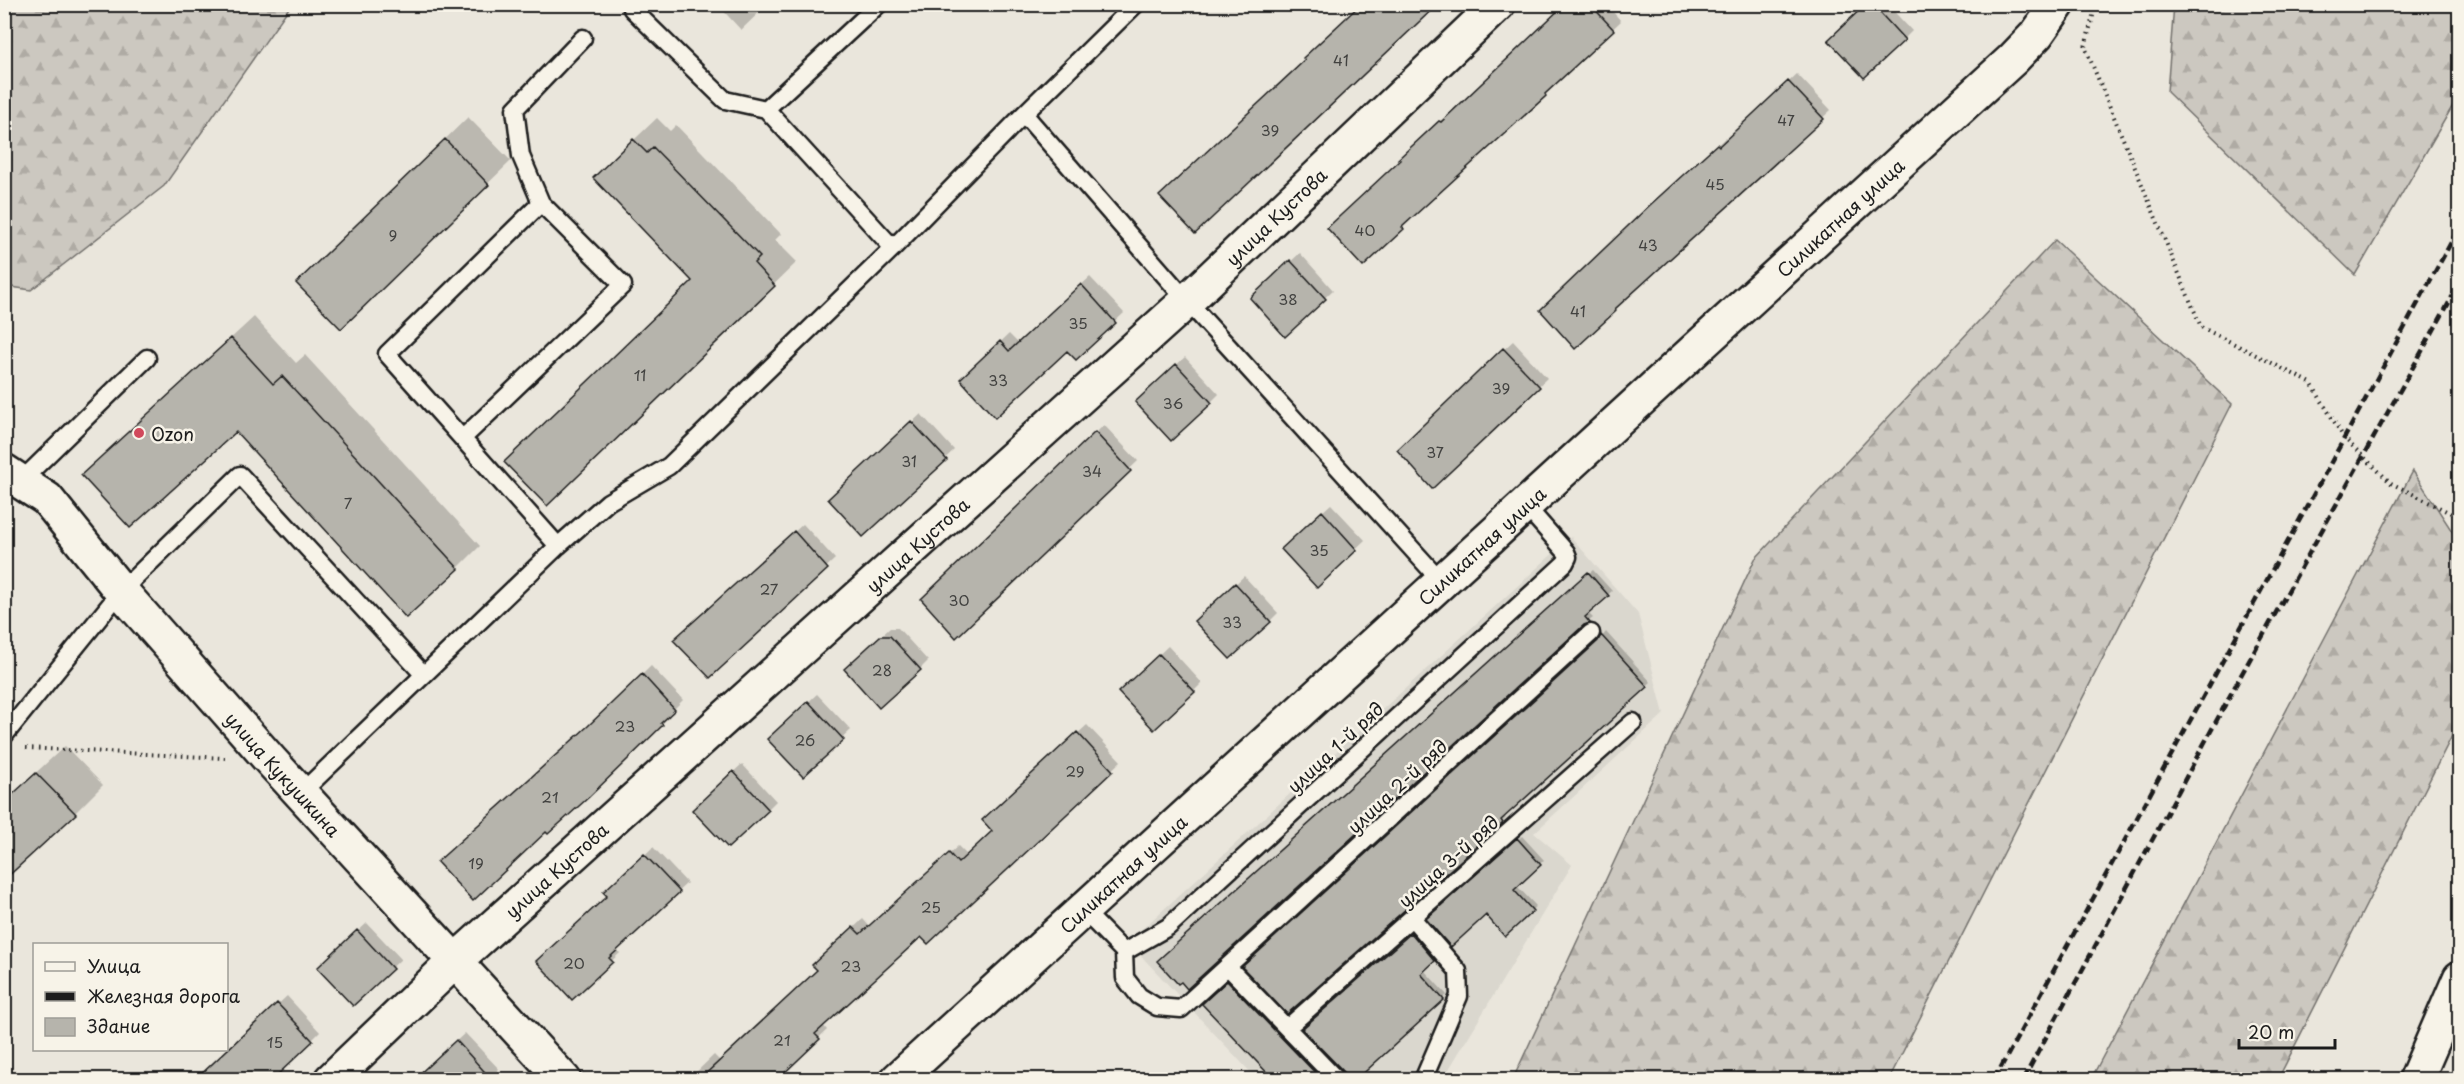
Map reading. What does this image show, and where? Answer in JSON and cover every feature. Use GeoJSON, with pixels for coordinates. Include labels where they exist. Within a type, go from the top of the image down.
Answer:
{"type":"FeatureCollection","features":[{"type":"Feature","properties":{"kind":"street","name":"улица Кустова"},"geometry":{"type":"LineString","coordinates":[[331,1080],[455,961],[1187,301],[1498,4]]}},
{"type":"Feature","properties":{"kind":"street","name":"Силикатная улица"},"geometry":{"type":"LineString","coordinates":[[897,1080],[2013,58],[2037,34],[2058,4]]}},
{"type":"Feature","properties":{"kind":"street","name":"улица Кукушкина"},"geometry":{"type":"LineString","coordinates":[[13,476],[47,499],[122,591],[300,794],[564,1080]]}},
{"type":"Feature","properties":{"kind":"street"},"geometry":{"type":"LineString","coordinates":[[2416,1080],[2460,978]]}},
{"type":"Feature","properties":{"kind":"lane"},"geometry":{"type":"LineString","coordinates":[[631,4],[632,9],[725,100],[766,109],[893,248]]}},
{"type":"Feature","properties":{"kind":"lane"},"geometry":{"type":"LineString","coordinates":[[766,109],[879,4]]}},
{"type":"Feature","properties":{"kind":"lane"},"geometry":{"type":"LineString","coordinates":[[300,794],[558,546],[608,502],[669,466],[893,248],[1136,4]]}},
{"type":"Feature","properties":{"kind":"lane"},"geometry":{"type":"LineString","coordinates":[[463,438],[623,285],[541,202],[520,156],[515,109],[583,38]]}},
{"type":"Feature","properties":{"kind":"lane"},"geometry":{"type":"LineString","coordinates":[[1024,114],[1187,301],[1441,581]]}},
{"type":"Feature","properties":{"kind":"lane"},"geometry":{"type":"LineString","coordinates":[[541,202],[387,354],[558,546]]}},
{"type":"Feature","properties":{"kind":"lane"},"geometry":{"type":"LineString","coordinates":[[13,476],[147,358]]}},
{"type":"Feature","properties":{"kind":"lane"},"geometry":{"type":"LineString","coordinates":[[10,741],[122,591],[240,475],[424,675]]}},
{"type":"Feature","properties":{"kind":"lane","name":"улица 1-й ряд"},"geometry":{"type":"LineString","coordinates":[[1124,952],[1168,927],[1565,562],[1568,557],[1566,552],[1524,504]]}},
{"type":"Feature","properties":{"kind":"lane","name":"улица 2-й ряд"},"geometry":{"type":"LineString","coordinates":[[1124,952],[1125,978],[1139,996],[1157,1007],[1181,1009],[1591,633]]}},
{"type":"Feature","properties":{"kind":"lane","name":"улица 3-й ряд"},"geometry":{"type":"LineString","coordinates":[[1287,1028],[1633,722]]}},
{"type":"Feature","properties":{"kind":"lane"},"geometry":{"type":"LineString","coordinates":[[1082,909],[1124,952]]}},
{"type":"Feature","properties":{"kind":"lane"},"geometry":{"type":"LineString","coordinates":[[1412,918],[1458,971],[1459,996],[1423,1080]]}},
{"type":"Feature","properties":{"kind":"lane"},"geometry":{"type":"LineString","coordinates":[[1228,967],[1337,1080]]}},
{"type":"Feature","properties":{"kind":"path"},"geometry":{"type":"LineString","coordinates":[[2096,4],[2085,47],[2201,327],[2311,383],[2344,438],[2391,483],[2460,518]]}},
{"type":"Feature","properties":{"kind":"path"},"geometry":{"type":"LineString","coordinates":[[10,741],[271,761]]}},
{"type":"Feature","properties":{"kind":"shaded area"},"geometry":{"type":"Polygon","coordinates":[[[1571,537],[1638,614],[1664,714],[1534,833],[1572,865],[1443,1079],[1257,1079],[1128,942],[1571,537]]]}},
{"type":"Feature","properties":{"kind":"green space"},"geometry":{"type":"Polygon","coordinates":[[[5,4],[291,5],[164,186],[31,290],[5,286],[5,4]]]}},
{"type":"Feature","properties":{"kind":"green space"},"geometry":{"type":"Polygon","coordinates":[[[2174,5],[2459,5],[2459,95],[2355,275],[2167,92],[2174,5]]]}},
{"type":"Feature","properties":{"kind":"green space"},"geometry":{"type":"Polygon","coordinates":[[[2055,240],[2232,404],[1889,1079],[1513,1079],[1755,559],[2055,240]]]}},
{"type":"Feature","properties":{"kind":"green space"},"geometry":{"type":"Polygon","coordinates":[[[2413,471],[2459,542],[2459,722],[2278,1079],[2091,1079],[2413,471]]]}},
{"type":"Feature","properties":{"kind":"building"},"geometry":{"type":"Polygon","coordinates":[[[1361,4],[1438,4],[1195,234],[1159,196],[1305,60],[1303,58],[1361,4]]]}},
{"type":"Feature","properties":{"kind":"building"},"geometry":{"type":"Polygon","coordinates":[[[1565,4],[1590,4],[1614,30],[1545,94],[1546,96],[1402,227],[1404,229],[1363,267],[1327,228],[1565,4]]]}},
{"type":"Feature","properties":{"kind":"building"},"geometry":{"type":"Polygon","coordinates":[[[1866,4],[1872,4],[1905,40],[1864,78],[1828,40],[1866,4]]]}},
{"type":"Feature","properties":{"kind":"building"},"geometry":{"type":"Polygon","coordinates":[[[1788,81],[1824,119],[1615,309],[1616,311],[1575,349],[1540,310],[1650,205],[1717,144],[1719,146],[1788,81]]]}},
{"type":"Feature","properties":{"kind":"building"},"geometry":{"type":"Polygon","coordinates":[[[445,139],[489,185],[341,329],[296,283],[445,139]]]}},
{"type":"Feature","properties":{"kind":"building"},"geometry":{"type":"Polygon","coordinates":[[[633,139],[647,153],[653,147],[760,257],[754,263],[775,286],[547,506],[504,462],[692,281],[593,178],[633,139]]]}},
{"type":"Feature","properties":{"kind":"building"},"geometry":{"type":"Polygon","coordinates":[[[1290,260],[1326,299],[1285,337],[1250,298],[1290,260]]]}},
{"type":"Feature","properties":{"kind":"building"},"geometry":{"type":"Polygon","coordinates":[[[1081,284],[1116,323],[1076,360],[1067,351],[995,418],[960,379],[1000,341],[1009,351],[1081,284]]]}},
{"type":"Feature","properties":{"kind":"building"},"geometry":{"type":"Polygon","coordinates":[[[231,338],[273,384],[282,376],[459,569],[406,618],[236,432],[130,528],[81,475],[231,338]]]}},
{"type":"Feature","properties":{"kind":"building"},"geometry":{"type":"Polygon","coordinates":[[[1503,348],[1540,387],[1432,489],[1397,450],[1503,348]]]}},
{"type":"Feature","properties":{"kind":"building"},"geometry":{"type":"Polygon","coordinates":[[[1176,364],[1212,403],[1171,441],[1135,402],[1176,364]]]}},
{"type":"Feature","properties":{"kind":"building"},"geometry":{"type":"Polygon","coordinates":[[[911,421],[947,460],[863,537],[828,499],[911,421]]]}},
{"type":"Feature","properties":{"kind":"building"},"geometry":{"type":"Polygon","coordinates":[[[1095,432],[1131,471],[956,638],[921,599],[1095,432]]]}},
{"type":"Feature","properties":{"kind":"building"},"geometry":{"type":"Polygon","coordinates":[[[1322,511],[1357,550],[1317,588],[1281,549],[1322,511]]]}},
{"type":"Feature","properties":{"kind":"building"},"geometry":{"type":"Polygon","coordinates":[[[794,531],[828,569],[710,678],[673,640],[794,531]]]}},
{"type":"Feature","properties":{"kind":"building"},"geometry":{"type":"Polygon","coordinates":[[[1588,572],[1609,596],[1585,617],[1590,623],[1584,625],[1187,989],[1181,982],[1178,984],[1157,961],[1588,572]]]}},
{"type":"Feature","properties":{"kind":"building"},"geometry":{"type":"Polygon","coordinates":[[[1235,583],[1271,622],[1230,659],[1194,621],[1235,583]]]}},
{"type":"Feature","properties":{"kind":"building"},"geometry":{"type":"Polygon","coordinates":[[[1601,635],[1648,687],[1501,820],[1503,823],[1287,1014],[1242,967],[1598,641],[1601,635]]]}},
{"type":"Feature","properties":{"kind":"building"},"geometry":{"type":"Polygon","coordinates":[[[880,636],[890,636],[921,670],[879,708],[844,669],[880,636]]]}},
{"type":"Feature","properties":{"kind":"building"},"geometry":{"type":"Polygon","coordinates":[[[1159,654],[1195,692],[1154,730],[1118,692],[1159,654]]]}},
{"type":"Feature","properties":{"kind":"building"},"geometry":{"type":"Polygon","coordinates":[[[642,674],[675,710],[661,723],[663,725],[589,797],[548,834],[546,832],[473,901],[437,862],[588,726],[642,674]]]}},
{"type":"Feature","properties":{"kind":"building"},"geometry":{"type":"Polygon","coordinates":[[[808,701],[844,740],[803,777],[767,739],[808,701]]]}},
{"type":"Feature","properties":{"kind":"building"},"geometry":{"type":"Polygon","coordinates":[[[1077,732],[1113,771],[928,944],[921,937],[815,1034],[820,1039],[777,1080],[699,1080],[817,970],[812,965],[853,927],[860,934],[949,853],[958,863],[992,831],[982,820],[1077,732]]]}},
{"type":"Feature","properties":{"kind":"building"},"geometry":{"type":"Polygon","coordinates":[[[733,771],[769,810],[728,848],[692,810],[733,771]]]}},
{"type":"Feature","properties":{"kind":"building"},"geometry":{"type":"Polygon","coordinates":[[[36,773],[76,814],[4,880],[4,802],[36,773]]]}},
{"type":"Feature","properties":{"kind":"building"},"geometry":{"type":"Polygon","coordinates":[[[1517,838],[1541,865],[1514,890],[1533,911],[1505,937],[1486,915],[1451,947],[1426,919],[1517,838]]]}},
{"type":"Feature","properties":{"kind":"building"},"geometry":{"type":"Polygon","coordinates":[[[644,854],[680,892],[609,958],[613,962],[572,1000],[536,961],[607,896],[603,892],[644,854]]]}},
{"type":"Feature","properties":{"kind":"building"},"geometry":{"type":"Polygon","coordinates":[[[357,930],[393,969],[353,1006],[317,968],[357,930]]]}},
{"type":"Feature","properties":{"kind":"building"},"geometry":{"type":"Polygon","coordinates":[[[1411,933],[1435,961],[1421,974],[1444,1000],[1356,1080],[1347,1080],[1345,1073],[1302,1029],[1411,933]]]}},
{"type":"Feature","properties":{"kind":"building"},"geometry":{"type":"Polygon","coordinates":[[[1227,981],[1322,1080],[1274,1080],[1202,1004],[1227,981]]]}},
{"type":"Feature","properties":{"kind":"building"},"geometry":{"type":"Polygon","coordinates":[[[277,1003],[313,1041],[272,1080],[195,1080],[277,1003]]]}},
{"type":"Feature","properties":{"kind":"building"},"geometry":{"type":"Polygon","coordinates":[[[456,1040],[492,1080],[413,1080],[456,1040]]]}},
{"type":"Feature","properties":{"kind":"railway"},"geometry":{"type":"LineString","coordinates":[[1994,1080],[2460,226]]}},
{"type":"Feature","properties":{"kind":"railway"},"geometry":{"type":"LineString","coordinates":[[2023,1080],[2240,677],[2460,283]]}},
{"type":"Feature","properties":{"kind":"place","name":"Ozon"},"geometry":{"type":"Point","coordinates":[139,433]}}]}
